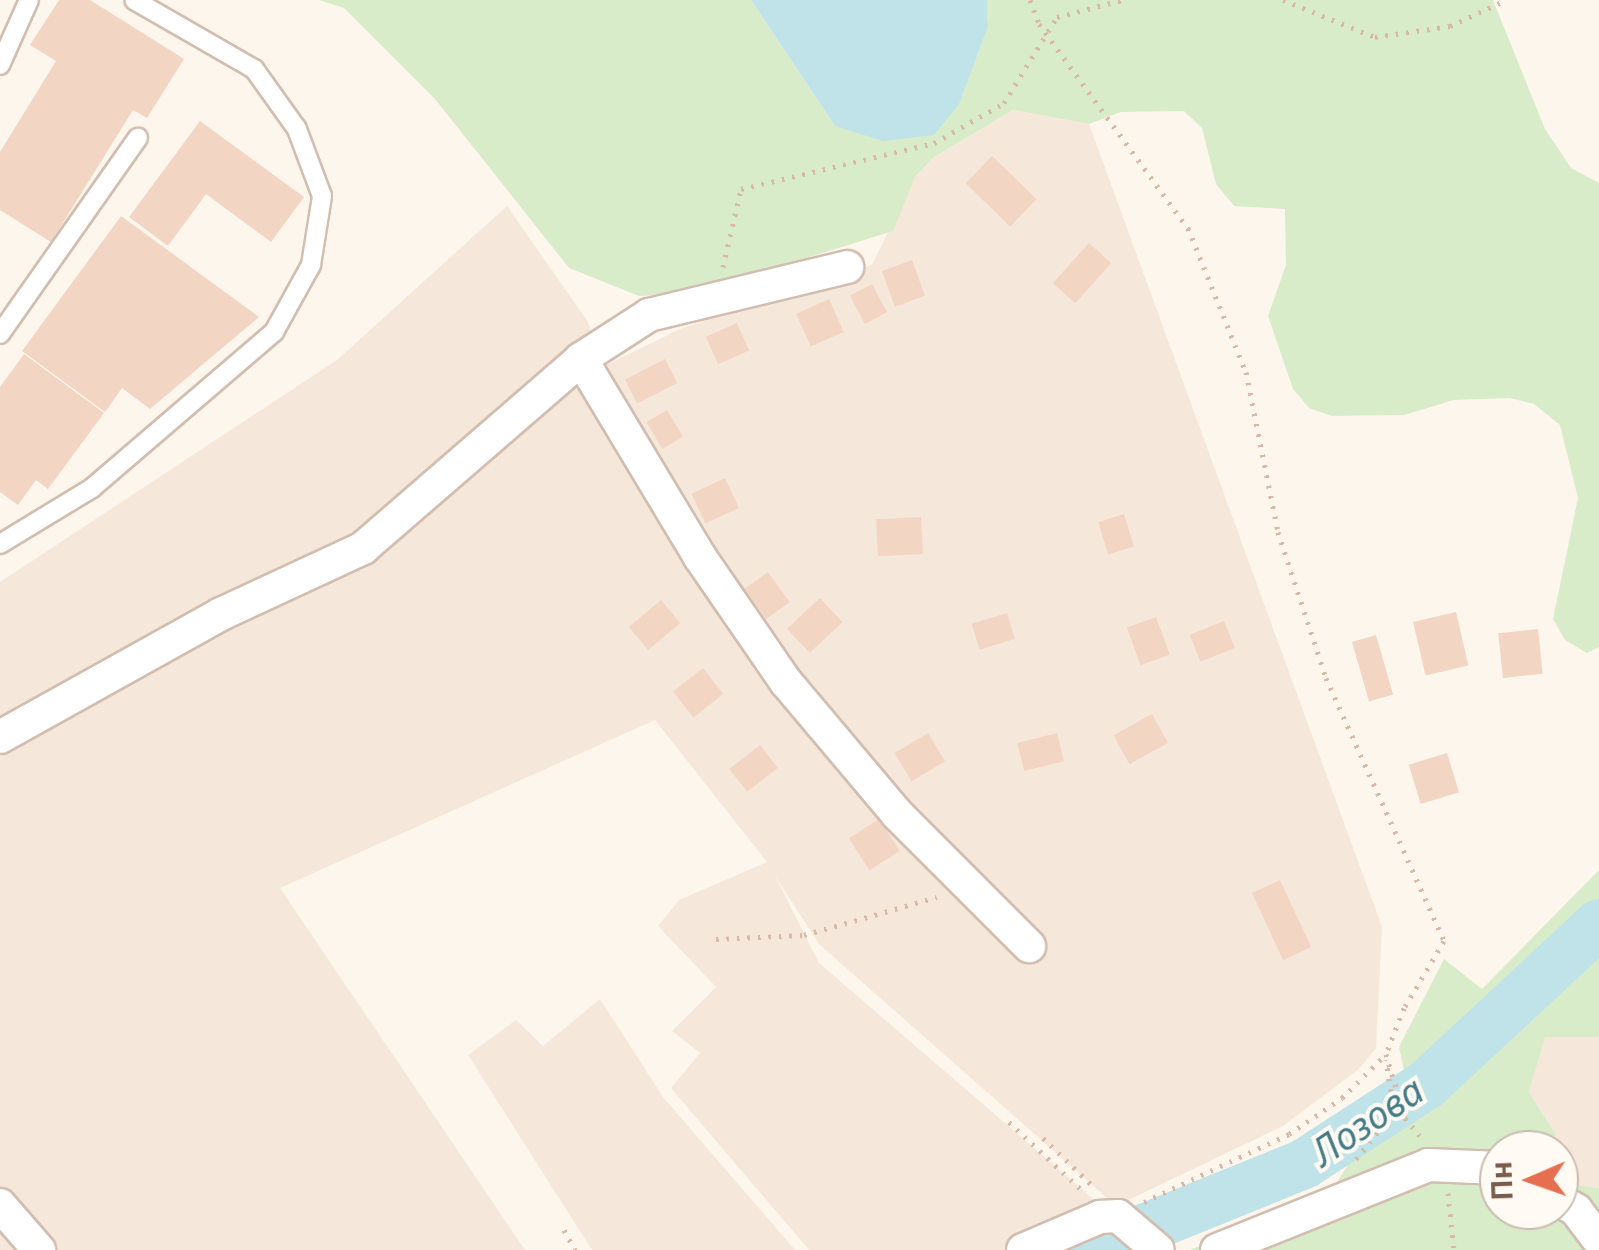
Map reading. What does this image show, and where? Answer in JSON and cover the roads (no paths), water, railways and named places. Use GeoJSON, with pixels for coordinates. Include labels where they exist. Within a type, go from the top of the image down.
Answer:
{"type":"FeatureCollection","features":[{"type":"Feature","properties":{"kind":"street"},"geometry":{"type":"LineString","coordinates":[[0,736],[221,614],[362,548],[581,359],[649,316],[847,267]]}},
{"type":"Feature","properties":{"kind":"street"},"geometry":{"type":"LineString","coordinates":[[581,359],[700,556],[786,682],[897,814],[1028,946]]}},
{"type":"Feature","properties":{"kind":"street"},"geometry":{"type":"LineString","coordinates":[[1216,1250],[1414,1171],[1446,1166],[1479,1167]]}},
{"type":"Feature","properties":{"kind":"street"},"geometry":{"type":"LineString","coordinates":[[0,1205],[38,1250]]}},
{"type":"Feature","properties":{"kind":"street"},"geometry":{"type":"LineString","coordinates":[[1579,1214],[1599,1240]]}},
{"type":"Feature","properties":{"kind":"street"},"geometry":{"type":"LineString","coordinates":[[1023,1250],[1130,1229]]}},
{"type":"Feature","properties":{"kind":"lane"},"geometry":{"type":"LineString","coordinates":[[0,64],[29,0]]}},
{"type":"Feature","properties":{"kind":"lane"},"geometry":{"type":"LineString","coordinates":[[0,544],[92,488],[274,332],[311,266],[322,196],[296,129],[254,69],[134,0]]}},
{"type":"Feature","properties":{"kind":"lane"},"geometry":{"type":"LineString","coordinates":[[0,334],[138,138]]}},
{"type":"Feature","properties":{"kind":"water"},"geometry":{"type":"Polygon","coordinates":[[[751,0],[987,0],[988,26],[959,104],[934,135],[883,141],[835,126],[751,0]]]}},
{"type":"Feature","properties":{"kind":"waterway","name":"Лозова"},"geometry":{"type":"LineString","coordinates":[[1092,1250],[1304,1164],[1427,1084],[1599,924]]}}]}
